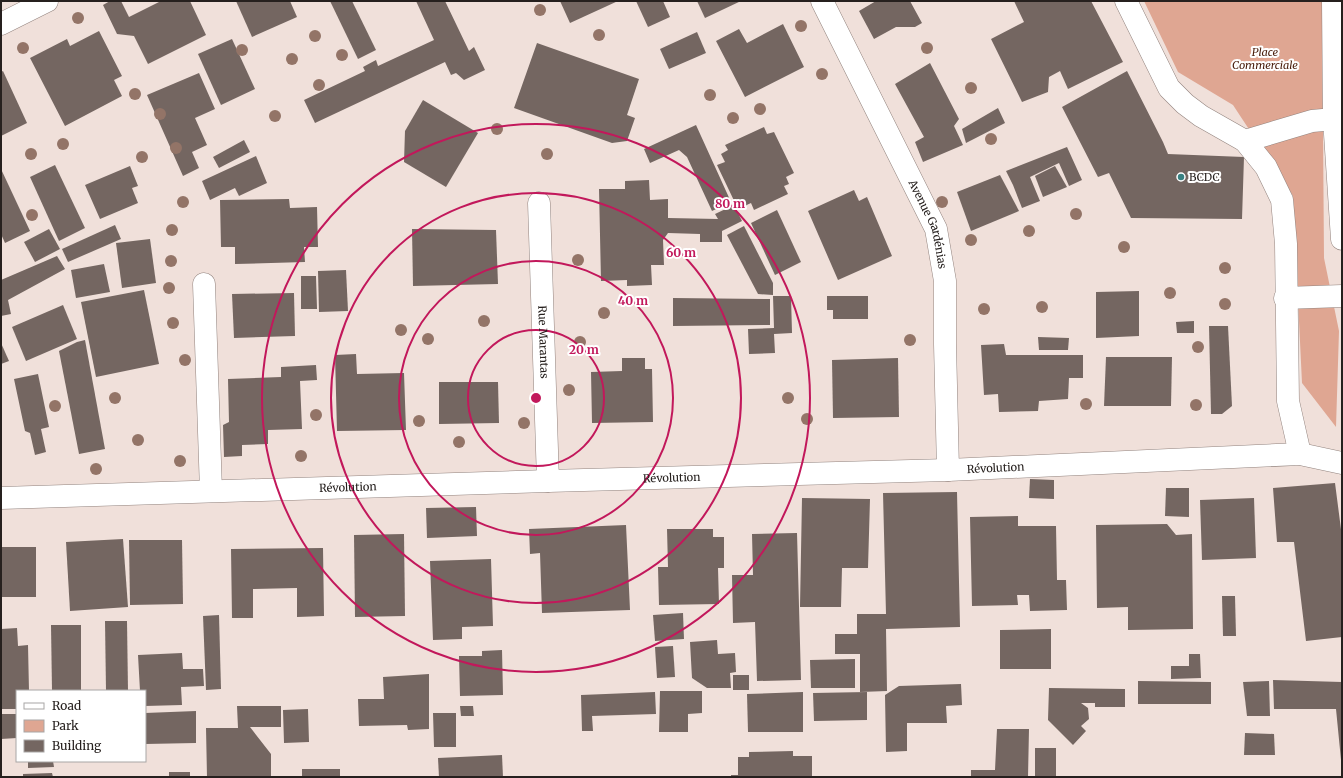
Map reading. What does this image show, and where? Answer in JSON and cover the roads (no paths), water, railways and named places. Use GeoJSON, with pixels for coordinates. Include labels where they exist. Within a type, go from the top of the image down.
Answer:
{"type":"FeatureCollection","features":[{"type":"Feature","properties":{"kind":"street"},"geometry":{"type":"LineString","coordinates":[[1,24],[47,1]]}},
{"type":"Feature","properties":{"kind":"street","name":"Avenue Gardénias"},"geometry":{"type":"LineString","coordinates":[[822,1],[936,229],[945,281],[948,470]]}},
{"type":"Feature","properties":{"kind":"street"},"geometry":{"type":"LineString","coordinates":[[1126,1],[1169,88],[1185,104],[1201,116],[1245,141],[1266,168],[1282,200],[1286,244],[1285,298],[1288,401],[1300,454]]}},
{"type":"Feature","properties":{"kind":"street"},"geometry":{"type":"LineString","coordinates":[[1333,1],[1334,119],[1342,239]]}},
{"type":"Feature","properties":{"kind":"street"},"geometry":{"type":"LineString","coordinates":[[1245,141],[1312,121],[1334,119]]}},
{"type":"Feature","properties":{"kind":"street","name":"Rue Marantas"},"geometry":{"type":"LineString","coordinates":[[538,203],[548,481]]}},
{"type":"Feature","properties":{"kind":"street"},"geometry":{"type":"LineString","coordinates":[[204,284],[210,491]]}},
{"type":"Feature","properties":{"kind":"street"},"geometry":{"type":"LineString","coordinates":[[1285,298],[1342,296]]}},
{"type":"Feature","properties":{"kind":"street","name":"Révolution"},"geometry":{"type":"LineString","coordinates":[[1,498],[948,470],[1300,454],[1342,464]]}},
{"type":"Feature","properties":{"kind":"place","name":"BCDC"},"geometry":{"type":"Point","coordinates":[1181,177]}},
{"type":"Feature","properties":{"kind":"park label","name":"Place Commerciale"},"geometry":{"type":"Point","coordinates":[1265,58]}}]}
